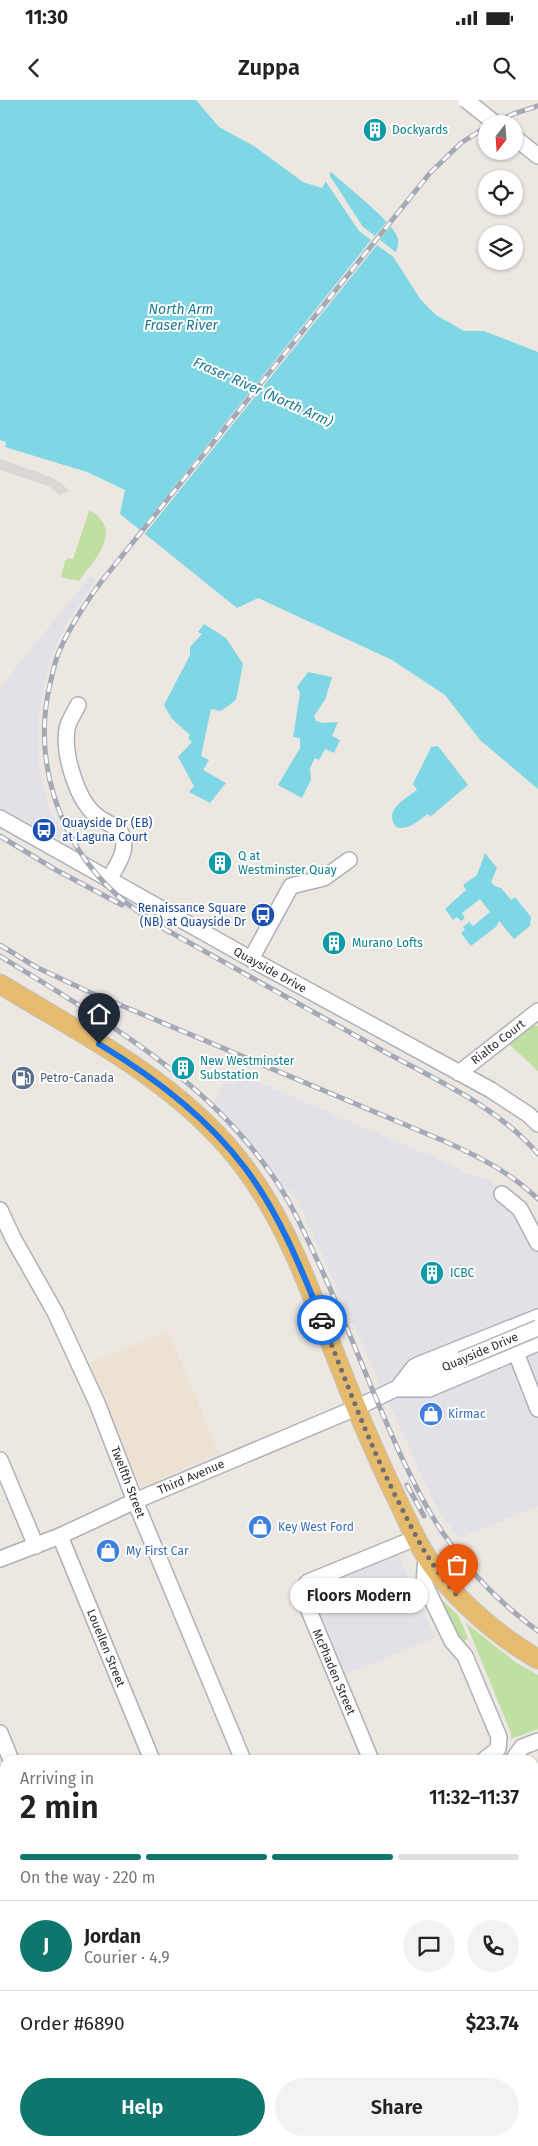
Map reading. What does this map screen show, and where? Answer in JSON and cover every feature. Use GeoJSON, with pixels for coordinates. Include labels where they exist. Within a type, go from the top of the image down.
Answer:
{"type":"FeatureCollection","features":[{"type":"Feature","properties":{"kind":"main road"},"geometry":{"type":"LineString","coordinates":[[0,984],[128,1062],[170,1091],[211,1128],[246,1168],[276,1217],[305,1277],[356,1408],[426,1557],[457,1595],[485,1621],[526,1653],[538,1659]]}},
{"type":"Feature","properties":{"kind":"street"},"geometry":{"type":"LineString","coordinates":[[466,100],[485,115]]}},
{"type":"Feature","properties":{"kind":"street"},"geometry":{"type":"LineString","coordinates":[[523,144],[534,153]]}},
{"type":"Feature","properties":{"kind":"street"},"geometry":{"type":"LineString","coordinates":[[78,705],[66,728],[68,753],[78,790],[85,804],[98,817],[120,830],[123,838],[124,849],[121,858],[109,880]]}},
{"type":"Feature","properties":{"kind":"street","name":"Quayside Drive"},"geometry":{"type":"LineString","coordinates":[[0,818],[459,1073],[515,1105],[538,1124]]}},
{"type":"Feature","properties":{"kind":"street"},"geometry":{"type":"LineString","coordinates":[[251,959],[291,886],[324,878],[348,860]]}},
{"type":"Feature","properties":{"kind":"street","name":"Rialto Court"},"geometry":{"type":"LineString","coordinates":[[459,1073],[538,1011]]}},
{"type":"Feature","properties":{"kind":"street"},"geometry":{"type":"LineString","coordinates":[[502,1194],[520,1209],[538,1244]]}},
{"type":"Feature","properties":{"kind":"street","name":"Twelfth Street"},"geometry":{"type":"LineString","coordinates":[[0,1210],[13,1238],[55,1312],[97,1403],[135,1501],[241,1755]]}},
{"type":"Feature","properties":{"kind":"street"},"geometry":{"type":"LineString","coordinates":[[397,1389],[414,1367],[538,1317]]}},
{"type":"Feature","properties":{"kind":"street","name":"Quayside Drive"},"geometry":{"type":"LineString","coordinates":[[397,1389],[422,1376],[538,1328]]}},
{"type":"Feature","properties":{"kind":"street"},"geometry":{"type":"LineString","coordinates":[[507,1329],[538,1409]]}},
{"type":"Feature","properties":{"kind":"street"},"geometry":{"type":"LineString","coordinates":[[397,1389],[425,1390],[538,1344]]}},
{"type":"Feature","properties":{"kind":"street","name":"Third Avenue"},"geometry":{"type":"LineString","coordinates":[[0,1559],[60,1536],[135,1501],[397,1389]]}},
{"type":"Feature","properties":{"kind":"street"},"geometry":{"type":"LineString","coordinates":[[0,1460],[36,1546]]}},
{"type":"Feature","properties":{"kind":"street","name":"Louellen Street"},"geometry":{"type":"LineString","coordinates":[[60,1536],[150,1755]]}},
{"type":"Feature","properties":{"kind":"street","name":"McPhaden Street"},"geometry":{"type":"LineString","coordinates":[[369,1755],[303,1596],[303,1588],[308,1582],[416,1538]]}},
{"type":"Feature","properties":{"kind":"street"},"geometry":{"type":"LineString","coordinates":[[426,1557],[424,1583],[452,1641],[466,1656],[499,1737],[490,1755]]}},
{"type":"Feature","properties":{"kind":"street"},"geometry":{"type":"LineString","coordinates":[[0,1733],[6,1755]]}},
{"type":"Feature","properties":{"kind":"street"},"geometry":{"type":"LineString","coordinates":[[516,1755],[522,1747],[538,1741]]}},
{"type":"Feature","properties":{"kind":"shaded area"},"geometry":{"type":"Polygon","coordinates":[[[0,459],[48,476],[60,482],[69,491],[60,495],[48,486],[0,470],[0,459]]]}},
{"type":"Feature","properties":{"kind":"shaded area"},"geometry":{"type":"Polygon","coordinates":[[[90,576],[96,580],[67,622],[54,649],[46,674],[38,721],[39,768],[42,781],[50,810],[71,846],[0,807],[0,688],[90,576]]]}},
{"type":"Feature","properties":{"kind":"shaded area"},"geometry":{"type":"Polygon","coordinates":[[[244,1076],[466,1173],[488,1179],[512,1196],[538,1219],[538,1506],[460,1538],[437,1509],[293,1190],[280,1194],[265,1169],[212,1108],[223,1083],[237,1084],[244,1076]]]}},
{"type":"Feature","properties":{"kind":"shaded area"},"geometry":{"type":"Polygon","coordinates":[[[168,1331],[219,1454],[160,1478],[157,1483],[146,1487],[141,1485],[137,1479],[88,1364],[168,1331]]]}},
{"type":"Feature","properties":{"kind":"shaded area"},"geometry":{"type":"Polygon","coordinates":[[[397,1551],[435,1638],[346,1674],[310,1587],[397,1551]]]}},
{"type":"Feature","properties":{"kind":"green space"},"geometry":{"type":"Polygon","coordinates":[[[89,511],[93,512],[101,520],[105,527],[104,543],[95,560],[79,581],[61,577],[65,561],[69,558],[73,559],[89,511]]]}},
{"type":"Feature","properties":{"kind":"green space"},"geometry":{"type":"Polygon","coordinates":[[[530,1026],[538,1026],[538,1071],[509,1044],[530,1026]]]}},
{"type":"Feature","properties":{"kind":"green space"},"geometry":{"type":"Polygon","coordinates":[[[438,1596],[458,1615],[468,1638],[464,1642],[457,1639],[438,1596]]]}},
{"type":"Feature","properties":{"kind":"green space"},"geometry":{"type":"Polygon","coordinates":[[[466,1623],[515,1662],[538,1675],[538,1729],[511,1739],[511,1733],[466,1623]]]}},
{"type":"Feature","properties":{"kind":"water","name":"North Arm Fraser River"},"geometry":{"type":"Polygon","coordinates":[[[0,100],[196,100],[219,127],[254,146],[303,182],[322,188],[331,172],[369,204],[395,232],[398,241],[394,258],[421,300],[436,315],[464,331],[484,331],[538,352],[538,789],[480,740],[445,695],[392,660],[258,598],[237,608],[120,514],[125,490],[87,472],[5,447],[6,442],[0,440],[0,100]]]}},
{"type":"Feature","properties":{"kind":"water"},"geometry":{"type":"Polygon","coordinates":[[[204,624],[226,638],[243,664],[236,700],[221,711],[211,709],[201,756],[209,760],[203,770],[226,783],[210,803],[189,792],[194,786],[178,757],[192,742],[188,738],[190,735],[172,719],[164,705],[190,655],[190,647],[202,634],[198,632],[204,624]]]}},
{"type":"Feature","properties":{"kind":"water"},"geometry":{"type":"Polygon","coordinates":[[[308,672],[332,677],[325,700],[314,716],[316,721],[323,723],[338,722],[332,736],[340,740],[334,753],[325,749],[319,760],[315,758],[310,768],[311,780],[302,798],[278,785],[300,748],[300,738],[293,737],[300,693],[297,687],[308,672]]]}},
{"type":"Feature","properties":{"kind":"water"},"geometry":{"type":"Polygon","coordinates":[[[438,746],[468,785],[430,817],[428,814],[405,828],[396,827],[392,815],[394,810],[402,801],[417,790],[413,784],[431,747],[438,746]]]}},
{"type":"Feature","properties":{"kind":"water"},"geometry":{"type":"Polygon","coordinates":[[[485,853],[497,868],[491,882],[501,888],[511,900],[515,897],[531,917],[530,926],[514,939],[499,921],[497,926],[471,946],[461,933],[465,930],[463,927],[469,922],[473,926],[490,912],[480,899],[462,913],[465,918],[461,921],[457,917],[453,920],[445,909],[466,890],[463,885],[477,875],[485,853]]]}},
{"type":"Feature","properties":{"kind":"pier"},"geometry":{"type":"Polygon","coordinates":[[[328,173],[363,227],[375,236],[388,220],[392,225],[380,240],[398,254],[399,261],[377,245],[143,536],[138,532],[371,240],[359,231],[324,179],[328,173]]]}},
{"type":"Feature","properties":{"kind":"railway"},"geometry":{"type":"LineString","coordinates":[[511,115],[538,106]]}},
{"type":"Feature","properties":{"kind":"railway"},"geometry":{"type":"LineString","coordinates":[[169,932],[119,897],[98,875],[80,851],[65,825],[55,798],[48,769],[45,740],[46,710],[58,654],[77,617],[101,582],[430,173],[461,143],[478,132]]}},
{"type":"Feature","properties":{"kind":"railway"},"geometry":{"type":"LineString","coordinates":[[0,836],[56,870],[122,905]]}},
{"type":"Feature","properties":{"kind":"railway"},"geometry":{"type":"LineString","coordinates":[[163,928],[466,1096],[505,1122],[538,1154]]}},
{"type":"Feature","properties":{"kind":"railway"},"geometry":{"type":"LineString","coordinates":[[0,945],[36,967],[87,991],[457,1147],[505,1173],[538,1199]]}},
{"type":"Feature","properties":{"kind":"railway"},"geometry":{"type":"LineString","coordinates":[[0,956],[73,1001],[144,1049],[211,1104],[240,1134],[275,1179],[296,1215],[331,1290],[402,1458],[433,1517],[455,1550],[476,1575],[499,1599],[538,1631]]}},
{"type":"Feature","properties":{"kind":"railway"},"geometry":{"type":"LineString","coordinates":[[407,1485],[424,1516]]}},
{"type":"Feature","properties":{"kind":"way so far"},"geometry":{"type":"LineString","coordinates":[[322,1320],[356,1408],[416,1538],[436,1571],[457,1595]]}},
{"type":"Feature","properties":{"kind":"place","name":"Dockyards"},"geometry":{"type":"Point","coordinates":[375,130]}},
{"type":"Feature","properties":{"kind":"place","name":"Quayside Dr (EB) at Laguna Court"},"geometry":{"type":"Point","coordinates":[44,830]}},
{"type":"Feature","properties":{"kind":"place","name":"Q at Westminster Quay"},"geometry":{"type":"Point","coordinates":[220,863]}},
{"type":"Feature","properties":{"kind":"place","name":"Renaissance Square (NB) at Quayside Dr"},"geometry":{"type":"Point","coordinates":[263,915]}},
{"type":"Feature","properties":{"kind":"place","name":"Murano Lofts"},"geometry":{"type":"Point","coordinates":[334,943]}},
{"type":"Feature","properties":{"kind":"place","name":"New Westminster Substation"},"geometry":{"type":"Point","coordinates":[183,1068]}},
{"type":"Feature","properties":{"kind":"place","name":"Petro-Canada"},"geometry":{"type":"Point","coordinates":[23,1078]}},
{"type":"Feature","properties":{"kind":"place","name":"ICBC"},"geometry":{"type":"Point","coordinates":[432,1273]}},
{"type":"Feature","properties":{"kind":"place","name":"Kirmac"},"geometry":{"type":"Point","coordinates":[431,1414]}},
{"type":"Feature","properties":{"kind":"place","name":"Key West Ford"},"geometry":{"type":"Point","coordinates":[260,1527]}},
{"type":"Feature","properties":{"kind":"place","name":"My First Car"},"geometry":{"type":"Point","coordinates":[108,1551]}},
{"type":"Feature","properties":{"kind":"place","name":"Floors Modern"},"geometry":{"type":"Point","coordinates":[457,1595]}},
{"type":"Feature","properties":{"kind":"route"},"geometry":{"type":"LineString","coordinates":[[99,1044],[170,1091],[211,1128],[246,1168],[276,1217],[305,1277],[322,1320]]}},
{"type":"Feature","properties":{"kind":"water label","name":"Fraser River (North Arm)"},"geometry":{"type":"Point","coordinates":[263,392]}}]}
